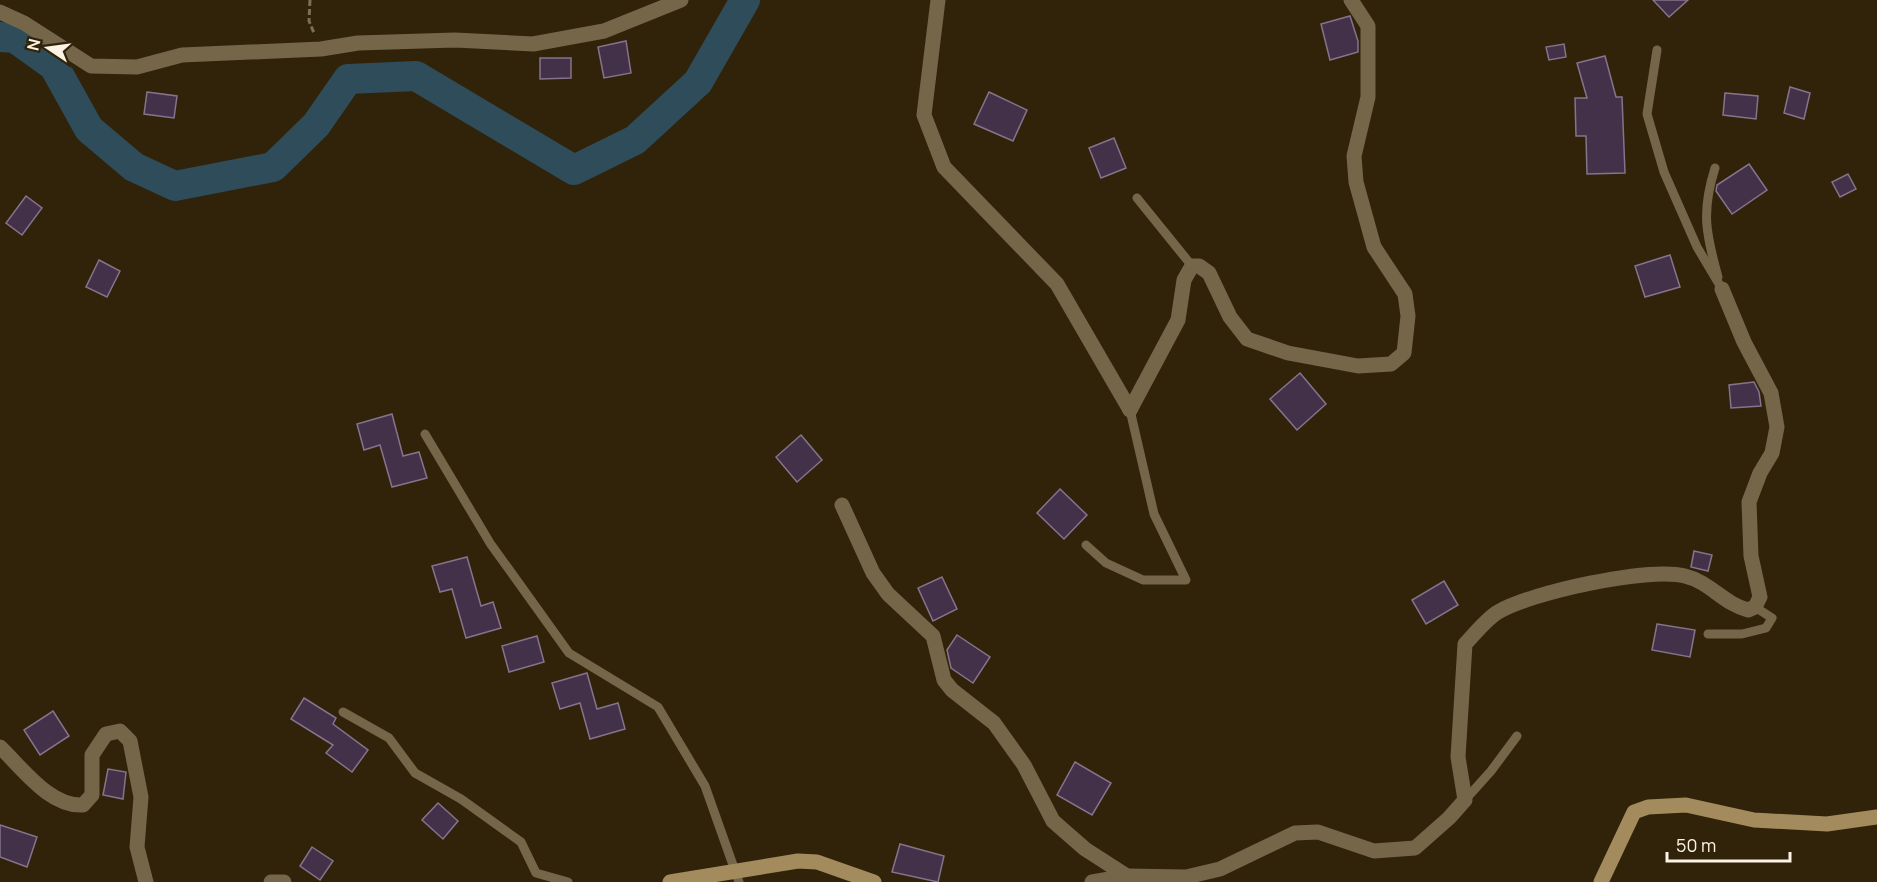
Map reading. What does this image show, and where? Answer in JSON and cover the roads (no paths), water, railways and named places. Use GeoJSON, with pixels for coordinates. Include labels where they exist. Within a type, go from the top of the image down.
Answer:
{"type":"FeatureCollection","features":[{"type":"Feature","properties":{"kind":"street"},"geometry":{"type":"LineString","coordinates":[[0,12],[24,23],[91,66],[137,67],[183,54],[321,49],[358,43],[454,40],[533,44],[604,32],[681,0]]}},
{"type":"Feature","properties":{"kind":"street"},"geometry":{"type":"LineString","coordinates":[[938,0],[935,45],[924,115],[944,167],[1057,284],[1130,410]]}},
{"type":"Feature","properties":{"kind":"street"},"geometry":{"type":"LineString","coordinates":[[1130,410],[1178,320],[1184,280],[1192,266],[1199,266],[1209,273],[1230,317],[1247,339],[1288,353],[1358,366],[1391,364],[1404,353],[1408,316],[1405,294],[1374,247],[1356,182],[1354,156],[1368,97],[1368,26],[1352,0]]}},
{"type":"Feature","properties":{"kind":"street"},"geometry":{"type":"LineString","coordinates":[[1092,882],[1127,876],[1186,877],[1220,868],[1295,833],[1318,832],[1374,851],[1415,848],[1449,819],[1465,800],[1458,758],[1465,644],[1497,613],[1533,597],[1660,573],[1687,576],[1716,591],[1738,608],[1748,610],[1755,607],[1760,597],[1751,556],[1749,502],[1760,473],[1772,453],[1777,427],[1771,393],[1744,342],[1722,289]]}},
{"type":"Feature","properties":{"kind":"street"},"geometry":{"type":"LineString","coordinates":[[842,505],[873,573],[888,594],[933,636],[944,680],[952,690],[994,723],[1024,765],[1053,820],[1085,849],[1127,876]]}},
{"type":"Feature","properties":{"kind":"street"},"geometry":{"type":"LineString","coordinates":[[0,747],[48,794],[70,806],[83,805],[92,795],[92,755],[106,734],[120,731],[130,741],[141,797],[137,847],[147,882]]}},
{"type":"Feature","properties":{"kind":"street"},"geometry":{"type":"LineString","coordinates":[[1601,882],[1634,812],[1648,807],[1686,805],[1754,820],[1827,824],[1877,817]]}},
{"type":"Feature","properties":{"kind":"street"},"geometry":{"type":"LineString","coordinates":[[670,882],[738,877],[798,861],[817,862],[874,882]]}},
{"type":"Feature","properties":{"kind":"street"},"geometry":{"type":"LineString","coordinates":[[271,882],[284,882]]}},
{"type":"Feature","properties":{"kind":"lane"},"geometry":{"type":"LineString","coordinates":[[1657,50],[1647,114],[1664,172],[1697,248],[1722,289]]}},
{"type":"Feature","properties":{"kind":"lane"},"geometry":{"type":"LineString","coordinates":[[1715,168],[1708,191],[1706,234],[1722,289]]}},
{"type":"Feature","properties":{"kind":"lane"},"geometry":{"type":"LineString","coordinates":[[1137,198],[1192,266]]}},
{"type":"Feature","properties":{"kind":"lane"},"geometry":{"type":"LineString","coordinates":[[1086,545],[1106,563],[1143,580],[1186,580],[1154,514],[1130,410]]}},
{"type":"Feature","properties":{"kind":"lane"},"geometry":{"type":"LineString","coordinates":[[425,434],[490,543],[569,653],[658,707],[705,786],[738,877]]}},
{"type":"Feature","properties":{"kind":"lane"},"geometry":{"type":"LineString","coordinates":[[1708,634],[1742,634],[1766,628],[1772,618],[1755,607]]}},
{"type":"Feature","properties":{"kind":"lane"},"geometry":{"type":"LineString","coordinates":[[343,712],[389,738],[415,773],[461,799],[521,842],[536,873],[568,882]]}},
{"type":"Feature","properties":{"kind":"lane"},"geometry":{"type":"LineString","coordinates":[[1465,800],[1491,771],[1517,736]]}},
{"type":"Feature","properties":{"kind":"waterway"},"geometry":{"type":"LineString","coordinates":[[0,37],[15,38],[54,66],[89,129],[134,167],[175,186],[273,167],[316,125],[348,79],[416,76],[574,170],[635,140],[698,82],[745,0]]}}]}
